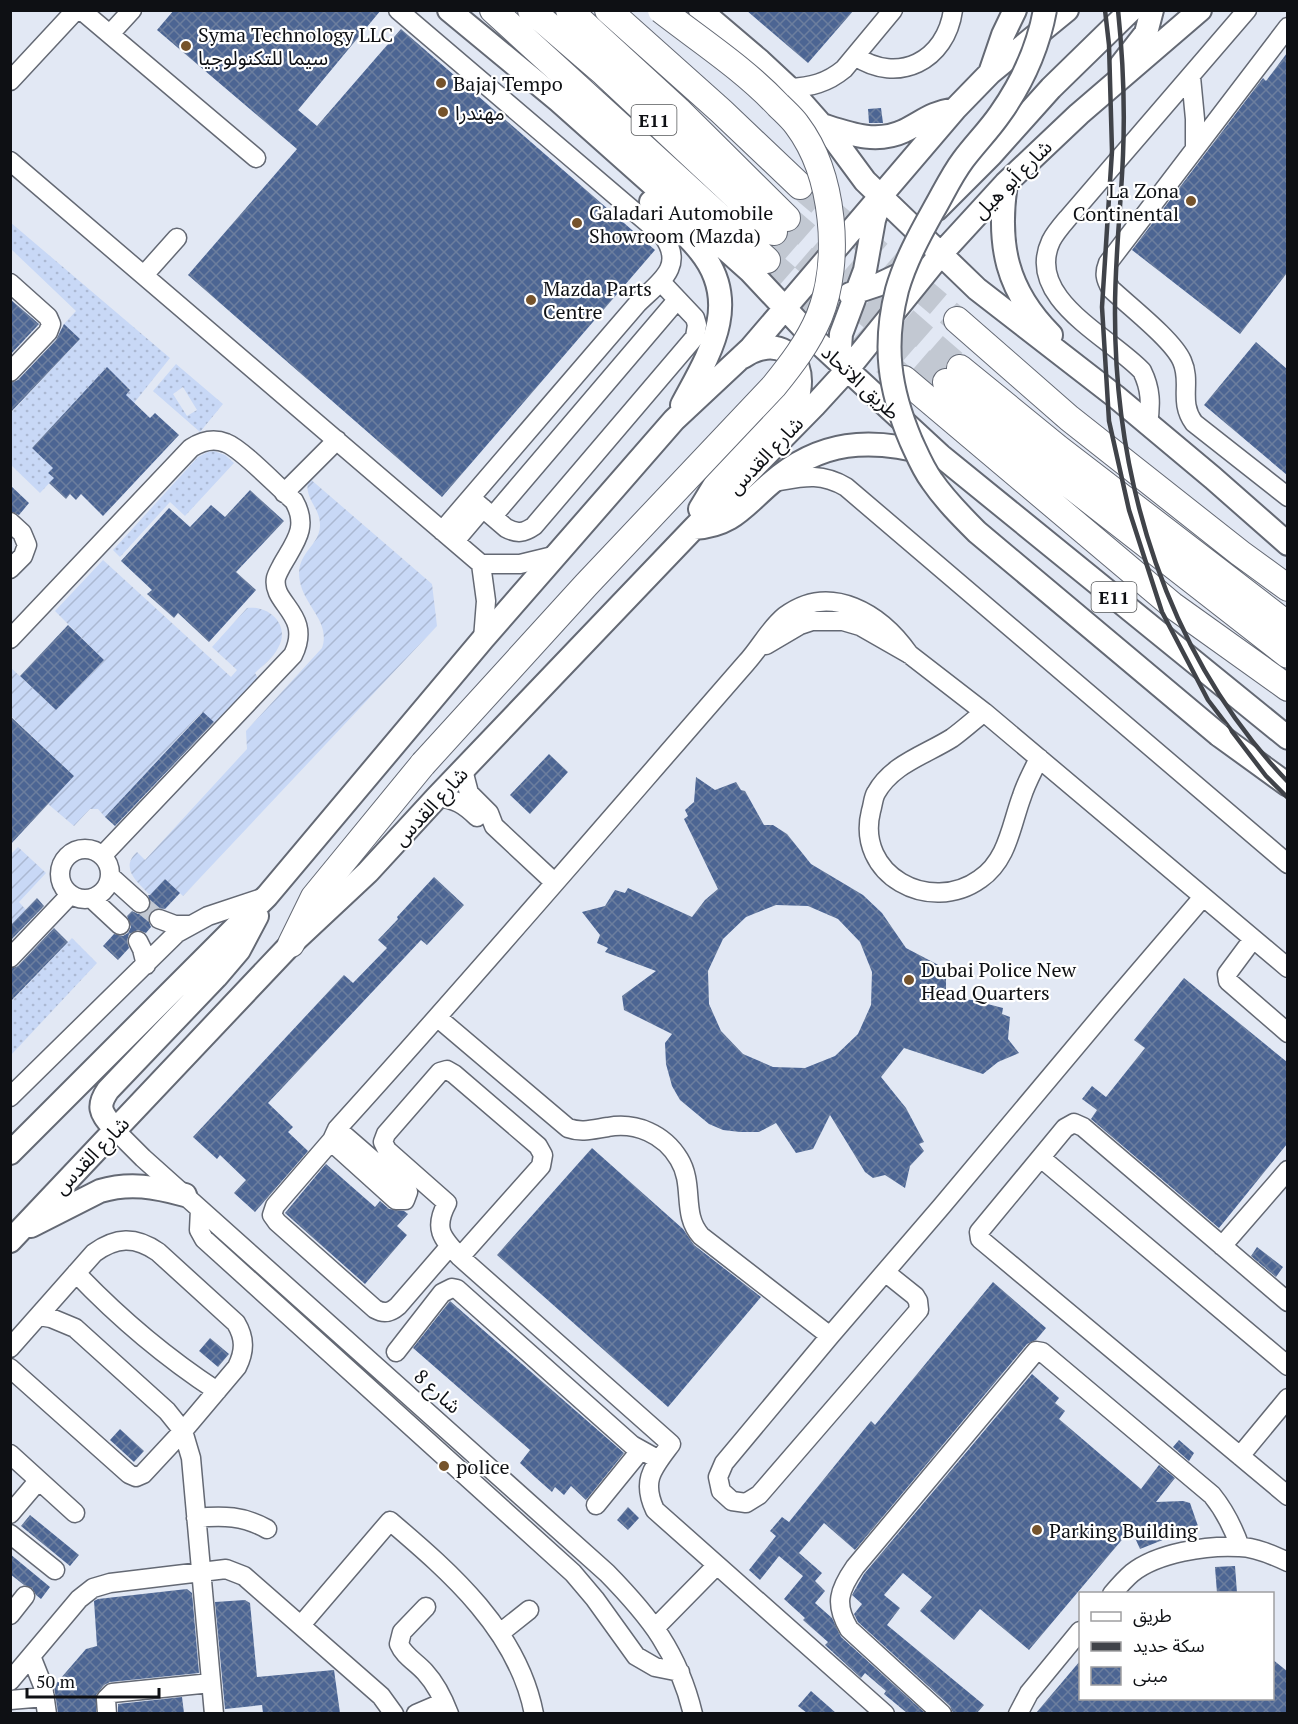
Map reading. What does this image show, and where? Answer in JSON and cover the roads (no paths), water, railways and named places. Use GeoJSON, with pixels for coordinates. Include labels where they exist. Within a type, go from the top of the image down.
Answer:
{"type":"FeatureCollection","features":[{"type":"Feature","properties":{"kind":"highway"},"geometry":{"type":"LineString","coordinates":[[493,10],[767,260]]}},
{"type":"Feature","properties":{"kind":"highway","name":"E11"},"geometry":{"type":"LineString","coordinates":[[531,10],[781,225],[678,110],[569,10]]}},
{"type":"Feature","properties":{"kind":"highway"},"geometry":{"type":"LineString","coordinates":[[608,10],[721,111],[800,186]]}},
{"type":"Feature","properties":{"kind":"highway"},"geometry":{"type":"LineString","coordinates":[[291,944],[314,897],[423,764],[586,585],[774,386],[800,352],[819,316],[830,276],[832,236],[828,198],[815,156],[797,125],[768,95],[661,10]]}},
{"type":"Feature","properties":{"kind":"highway"},"geometry":{"type":"LineString","coordinates":[[957,320],[1069,418],[1287,588]]}},
{"type":"Feature","properties":{"kind":"highway"},"geometry":{"type":"LineString","coordinates":[[1287,625],[1066,455],[953,375],[1052,471],[1287,655]]}},
{"type":"Feature","properties":{"kind":"highway"},"geometry":{"type":"LineString","coordinates":[[903,380],[1172,605],[1287,688]]}},
{"type":"Feature","properties":{"kind":"main road","name":"طريق الاتحاد"},"geometry":{"type":"LineString","coordinates":[[449,10],[559,101],[750,271],[847,370],[941,456],[1287,738]]}},
{"type":"Feature","properties":{"kind":"main road"},"geometry":{"type":"LineString","coordinates":[[700,10],[789,88],[846,153],[865,181],[977,289],[1115,396],[1287,544]]}},
{"type":"Feature","properties":{"kind":"main road"},"geometry":{"type":"LineString","coordinates":[[990,73],[1003,35],[1015,10]]}},
{"type":"Feature","properties":{"kind":"main road"},"geometry":{"type":"LineString","coordinates":[[10,1153],[267,896],[483,639],[675,420],[740,360],[955,109],[1050,15],[1067,10]]}},
{"type":"Feature","properties":{"kind":"main road"},"geometry":{"type":"LineString","coordinates":[[933,213],[991,155],[1051,88],[1131,10]]}},
{"type":"Feature","properties":{"kind":"main road"},"geometry":{"type":"LineString","coordinates":[[1079,114],[1146,33],[1152,10]]}},
{"type":"Feature","properties":{"kind":"main road","name":"شارع أبو هيل"},"geometry":{"type":"LineString","coordinates":[[847,370],[940,255],[1006,183],[1079,114],[1200,10]]}},
{"type":"Feature","properties":{"kind":"main road"},"geometry":{"type":"LineString","coordinates":[[1050,15],[1015,92],[1000,115],[963,160],[918,239],[898,288],[891,320],[888,352],[892,384],[901,417],[930,479],[952,508],[977,532],[1219,735],[1287,785]]}},
{"type":"Feature","properties":{"kind":"main road"},"geometry":{"type":"LineString","coordinates":[[559,101],[571,121],[584,136],[701,252],[713,273],[720,310],[719,328],[713,346],[675,420]]}},
{"type":"Feature","properties":{"kind":"main road"},"geometry":{"type":"LineString","coordinates":[[822,125],[858,136],[881,138],[906,130],[928,116],[955,109]]}},
{"type":"Feature","properties":{"kind":"main road"},"geometry":{"type":"LineString","coordinates":[[1006,183],[1002,212],[1003,245],[1010,274],[1023,301],[1041,324],[1115,396]]}},
{"type":"Feature","properties":{"kind":"main road"},"geometry":{"type":"LineString","coordinates":[[847,370],[840,341],[859,291],[874,220],[882,196]]}},
{"type":"Feature","properties":{"kind":"main road"},"geometry":{"type":"LineString","coordinates":[[784,308],[859,291],[901,275],[940,255]]}},
{"type":"Feature","properties":{"kind":"main road"},"geometry":{"type":"LineString","coordinates":[[740,360],[754,350],[766,347],[779,348],[790,354],[799,367],[801,379],[799,392],[709,491],[694,528],[722,524],[733,518],[772,482],[812,455],[830,448],[849,445],[887,445],[941,456]]}},
{"type":"Feature","properties":{"kind":"main road","name":"شارع القدس"},"geometry":{"type":"LineString","coordinates":[[15,1236],[291,944],[368,872],[847,370]]}},
{"type":"Feature","properties":{"kind":"main road"},"geometry":{"type":"LineString","coordinates":[[115,1130],[100,1108],[102,1099],[231,959],[252,927],[267,896]]}},
{"type":"Feature","properties":{"kind":"main road"},"geometry":{"type":"LineString","coordinates":[[15,1236],[100,1191],[111,1188],[141,1185],[193,1202]]}},
{"type":"Feature","properties":{"kind":"street"},"geometry":{"type":"LineString","coordinates":[[10,81],[76,10]]}},
{"type":"Feature","properties":{"kind":"street"},"geometry":{"type":"LineString","coordinates":[[81,10],[256,158]]}},
{"type":"Feature","properties":{"kind":"street"},"geometry":{"type":"LineString","coordinates":[[110,34],[132,10]]}},
{"type":"Feature","properties":{"kind":"street"},"geometry":{"type":"LineString","coordinates":[[398,10],[663,236],[669,244],[672,263],[662,282],[638,303],[482,507]]}},
{"type":"Feature","properties":{"kind":"street"},"geometry":{"type":"LineString","coordinates":[[789,88],[808,87],[825,82],[844,69],[893,10]]}},
{"type":"Feature","properties":{"kind":"street"},"geometry":{"type":"LineString","coordinates":[[855,56],[878,67],[894,69],[909,67],[924,60],[936,51],[945,38],[951,24],[953,10]]}},
{"type":"Feature","properties":{"kind":"street"},"geometry":{"type":"LineString","coordinates":[[1148,424],[1151,396],[1142,371],[1064,306],[1053,292],[1047,275],[1046,258],[1051,241],[1063,225],[1247,10]]}},
{"type":"Feature","properties":{"kind":"street"},"geometry":{"type":"LineString","coordinates":[[1287,27],[1108,263],[1105,272],[1106,281],[1111,289],[1175,348],[1183,362],[1187,378],[1185,404],[1194,423],[1287,497]]}},
{"type":"Feature","properties":{"kind":"street"},"geometry":{"type":"LineString","coordinates":[[1191,77],[1195,146]]}},
{"type":"Feature","properties":{"kind":"street"},"geometry":{"type":"LineString","coordinates":[[10,161],[481,564],[486,601],[483,639]]}},
{"type":"Feature","properties":{"kind":"street"},"geometry":{"type":"LineString","coordinates":[[144,275],[177,238]]}},
{"type":"Feature","properties":{"kind":"street"},"geometry":{"type":"LineString","coordinates":[[482,507],[506,528],[520,533],[528,531],[695,337],[697,325],[694,318],[662,282]]}},
{"type":"Feature","properties":{"kind":"street"},"geometry":{"type":"LineString","coordinates":[[10,283],[48,317],[51,324],[48,332],[10,372]]}},
{"type":"Feature","properties":{"kind":"street"},"geometry":{"type":"LineString","coordinates":[[449,536],[482,507],[677,300]]}},
{"type":"Feature","properties":{"kind":"street"},"geometry":{"type":"LineString","coordinates":[[10,639],[198,443],[217,440],[234,447],[294,501],[302,519],[299,536],[276,578],[279,593],[297,623],[298,639],[293,655],[102,856]]}},
{"type":"Feature","properties":{"kind":"street"},"geometry":{"type":"LineString","coordinates":[[284,492],[337,440]]}},
{"type":"Feature","properties":{"kind":"street"},"geometry":{"type":"LineString","coordinates":[[772,482],[817,476],[846,487],[1287,864]]}},
{"type":"Feature","properties":{"kind":"street"},"geometry":{"type":"LineString","coordinates":[[10,522],[22,533],[27,545],[23,556],[10,569]]}},
{"type":"Feature","properties":{"kind":"street"},"geometry":{"type":"LineString","coordinates":[[481,564],[519,564],[557,555]]}},
{"type":"Feature","properties":{"kind":"street"},"geometry":{"type":"LineString","coordinates":[[885,1713],[655,1510],[648,1496],[648,1480],[658,1461],[671,1444],[455,1252],[444,1241],[440,1227],[447,1203],[387,1150],[383,1142],[386,1134],[440,1072],[447,1070],[454,1074],[538,1146],[543,1155],[541,1166],[455,1252],[398,1306],[387,1312],[375,1310],[277,1222],[272,1215],[274,1206],[756,652],[792,629],[813,621],[843,621],[860,626],[909,654],[984,712],[1287,968]]}},
{"type":"Feature","properties":{"kind":"street"},"geometry":{"type":"LineString","coordinates":[[984,712],[952,738],[909,761],[890,775],[875,794],[868,822],[871,846],[883,869],[893,879],[908,888],[934,892],[957,891],[981,879],[997,862],[1009,840],[1022,796],[1039,758]]}},
{"type":"Feature","properties":{"kind":"street"},"geometry":{"type":"LineString","coordinates":[[463,770],[469,793],[489,813],[494,826]]}},
{"type":"Feature","properties":{"kind":"street"},"geometry":{"type":"LineString","coordinates":[[437,798],[448,798],[460,802],[482,822],[494,826],[554,882]]}},
{"type":"Feature","properties":{"kind":"street"},"geometry":{"type":"LineString","coordinates":[[79,849],[95,851],[102,856],[110,876],[104,890],[92,898],[77,898],[70,895],[60,882],[59,874],[65,858],[79,849]]}},
{"type":"Feature","properties":{"kind":"street"},"geometry":{"type":"LineString","coordinates":[[110,876],[140,903]]}},
{"type":"Feature","properties":{"kind":"street"},"geometry":{"type":"LineString","coordinates":[[10,958],[70,895]]}},
{"type":"Feature","properties":{"kind":"street"},"geometry":{"type":"LineString","coordinates":[[10,1097],[177,933],[217,912],[267,896]]}},
{"type":"Feature","properties":{"kind":"street"},"geometry":{"type":"LineString","coordinates":[[885,1272],[915,1296],[919,1310],[759,1495],[746,1503],[732,1501],[721,1491],[718,1477],[724,1463],[830,1336],[1203,897]]}},
{"type":"Feature","properties":{"kind":"street"},"geometry":{"type":"LineString","coordinates":[[92,898],[120,925]]}},
{"type":"Feature","properties":{"kind":"street"},"geometry":{"type":"LineString","coordinates":[[159,919],[175,925],[189,925]]}},
{"type":"Feature","properties":{"kind":"street"},"geometry":{"type":"LineString","coordinates":[[1253,939],[1227,974],[1228,981],[1287,1033]]}},
{"type":"Feature","properties":{"kind":"street"},"geometry":{"type":"LineString","coordinates":[[138,941],[146,965]]}},
{"type":"Feature","properties":{"kind":"street"},"geometry":{"type":"LineString","coordinates":[[438,1018],[568,1128],[587,1131],[627,1125],[642,1128],[657,1135],[679,1157],[686,1171],[689,1187],[689,1215],[693,1227],[701,1236],[830,1336]]}},
{"type":"Feature","properties":{"kind":"street"},"geometry":{"type":"LineString","coordinates":[[1285,1489],[1240,1456],[980,1239],[980,1230],[1065,1128],[1074,1123],[1222,1245],[1287,1302]]}},
{"type":"Feature","properties":{"kind":"street","name":"شارع 8"},"geometry":{"type":"LineString","coordinates":[[115,1130],[143,1158],[580,1547],[624,1590],[656,1627],[680,1672],[693,1713]]}},
{"type":"Feature","properties":{"kind":"street"},"geometry":{"type":"LineString","coordinates":[[1041,1158],[1287,1366]]}},
{"type":"Feature","properties":{"kind":"street"},"geometry":{"type":"LineString","coordinates":[[1222,1245],[1287,1170]]}},
{"type":"Feature","properties":{"kind":"street"},"geometry":{"type":"LineString","coordinates":[[193,1202],[199,1230],[204,1239],[573,1574],[595,1599],[636,1656],[655,1667],[680,1672]]}},
{"type":"Feature","properties":{"kind":"street"},"geometry":{"type":"LineString","coordinates":[[10,1348],[94,1253],[106,1244],[133,1240],[147,1244],[158,1251],[236,1323],[244,1345],[237,1367],[183,1431],[143,1474],[132,1476],[10,1368]]}},
{"type":"Feature","properties":{"kind":"street"},"geometry":{"type":"LineString","coordinates":[[76,1273],[133,1328],[174,1361],[217,1391]]}},
{"type":"Feature","properties":{"kind":"street"},"geometry":{"type":"LineString","coordinates":[[396,1352],[442,1293],[446,1289],[457,1289],[640,1451],[658,1461]]}},
{"type":"Feature","properties":{"kind":"street"},"geometry":{"type":"LineString","coordinates":[[39,1316],[63,1322],[85,1336],[167,1411],[183,1431],[191,1458],[214,1713]]}},
{"type":"Feature","properties":{"kind":"street"},"geometry":{"type":"LineString","coordinates":[[942,1713],[849,1629],[842,1618],[839,1605],[841,1591],[855,1567],[1036,1351],[1042,1352],[1212,1495],[1234,1528],[1240,1546]]}},
{"type":"Feature","properties":{"kind":"street"},"geometry":{"type":"LineString","coordinates":[[1240,1456],[1287,1398]]}},
{"type":"Feature","properties":{"kind":"street"},"geometry":{"type":"LineString","coordinates":[[443,1454],[456,1437]]}},
{"type":"Feature","properties":{"kind":"street"},"geometry":{"type":"LineString","coordinates":[[596,1505],[640,1451]]}},
{"type":"Feature","properties":{"kind":"street"},"geometry":{"type":"LineString","coordinates":[[10,1454],[75,1513]]}},
{"type":"Feature","properties":{"kind":"street"},"geometry":{"type":"LineString","coordinates":[[10,1514],[38,1481]]}},
{"type":"Feature","properties":{"kind":"street"},"geometry":{"type":"LineString","coordinates":[[196,1518],[234,1517],[255,1522],[267,1529]]}},
{"type":"Feature","properties":{"kind":"street"},"geometry":{"type":"LineString","coordinates":[[301,1625],[390,1521],[450,1574],[500,1633],[520,1669],[534,1713]]}},
{"type":"Feature","properties":{"kind":"street"},"geometry":{"type":"LineString","coordinates":[[10,1534],[55,1570]]}},
{"type":"Feature","properties":{"kind":"street"},"geometry":{"type":"LineString","coordinates":[[1113,1592],[1132,1573],[1154,1560],[1184,1552],[1240,1546],[1287,1562]]}},
{"type":"Feature","properties":{"kind":"street"},"geometry":{"type":"LineString","coordinates":[[656,1627],[716,1566]]}},
{"type":"Feature","properties":{"kind":"street"},"geometry":{"type":"LineString","coordinates":[[10,1681],[79,1599],[93,1588],[110,1582],[226,1569],[238,1572],[301,1625],[381,1696],[394,1713]]}},
{"type":"Feature","properties":{"kind":"street"},"geometry":{"type":"LineString","coordinates":[[10,1615],[25,1596]]}},
{"type":"Feature","properties":{"kind":"street"},"geometry":{"type":"LineString","coordinates":[[416,1713],[447,1708],[427,1674],[405,1654],[399,1644],[402,1632],[426,1607]]}},
{"type":"Feature","properties":{"kind":"street"},"geometry":{"type":"LineString","coordinates":[[500,1633],[529,1610]]}},
{"type":"Feature","properties":{"kind":"street"},"geometry":{"type":"LineString","coordinates":[[1018,1713],[1029,1693],[1079,1633]]}},
{"type":"Feature","properties":{"kind":"street"},"geometry":{"type":"LineString","coordinates":[[10,1700],[46,1705],[40,1676],[31,1656]]}},
{"type":"Feature","properties":{"kind":"street"},"geometry":{"type":"LineString","coordinates":[[106,1713],[106,1699],[112,1693],[211,1683]]}},
{"type":"Feature","properties":{"kind":"tunnel"},"geometry":{"type":"LineString","coordinates":[[800,186],[957,320]]}},
{"type":"Feature","properties":{"kind":"tunnel"},"geometry":{"type":"LineString","coordinates":[[787,218],[960,368]]}},
{"type":"Feature","properties":{"kind":"tunnel"},"geometry":{"type":"LineString","coordinates":[[774,232],[946,382]]}},
{"type":"Feature","properties":{"kind":"tunnel"},"geometry":{"type":"LineString","coordinates":[[767,260],[904,379]]}},
{"type":"Feature","properties":{"kind":"tunnel"},"geometry":{"type":"LineString","coordinates":[[140,903],[159,919]]}},
{"type":"Feature","properties":{"kind":"railway"},"geometry":{"type":"LineString","coordinates":[[1105,10],[1109,45],[1112,151],[1102,307],[1109,421],[1129,510],[1162,612],[1208,700],[1266,776],[1288,798]]}},
{"type":"Feature","properties":{"kind":"railway"},"geometry":{"type":"LineString","coordinates":[[1118,10],[1124,119],[1115,290],[1117,374],[1125,438],[1137,501],[1156,563],[1180,622],[1210,679],[1246,733],[1288,782]]}},
{"type":"Feature","properties":{"kind":"place","name":"Syma Technology LLC سيما للتكنولوجيا"},"geometry":{"type":"Point","coordinates":[186,46]}},
{"type":"Feature","properties":{"kind":"place","name":"Bajaj Tempo"},"geometry":{"type":"Point","coordinates":[441,83]}},
{"type":"Feature","properties":{"kind":"place","name":"مهندرا"},"geometry":{"type":"Point","coordinates":[443,112]}},
{"type":"Feature","properties":{"kind":"place","name":"La Zona Continental"},"geometry":{"type":"Point","coordinates":[1191,201]}},
{"type":"Feature","properties":{"kind":"place","name":"Galadari Automobile Showroom (Mazda)"},"geometry":{"type":"Point","coordinates":[577,223]}},
{"type":"Feature","properties":{"kind":"place","name":"Mazda Parts Centre"},"geometry":{"type":"Point","coordinates":[531,300]}},
{"type":"Feature","properties":{"kind":"place","name":"Dubai Police New Head Quarters"},"geometry":{"type":"Point","coordinates":[909,980]}},
{"type":"Feature","properties":{"kind":"place","name":"police"},"geometry":{"type":"Point","coordinates":[444,1466]}},
{"type":"Feature","properties":{"kind":"place","name":"Parking Building"},"geometry":{"type":"Point","coordinates":[1037,1530]}}]}
